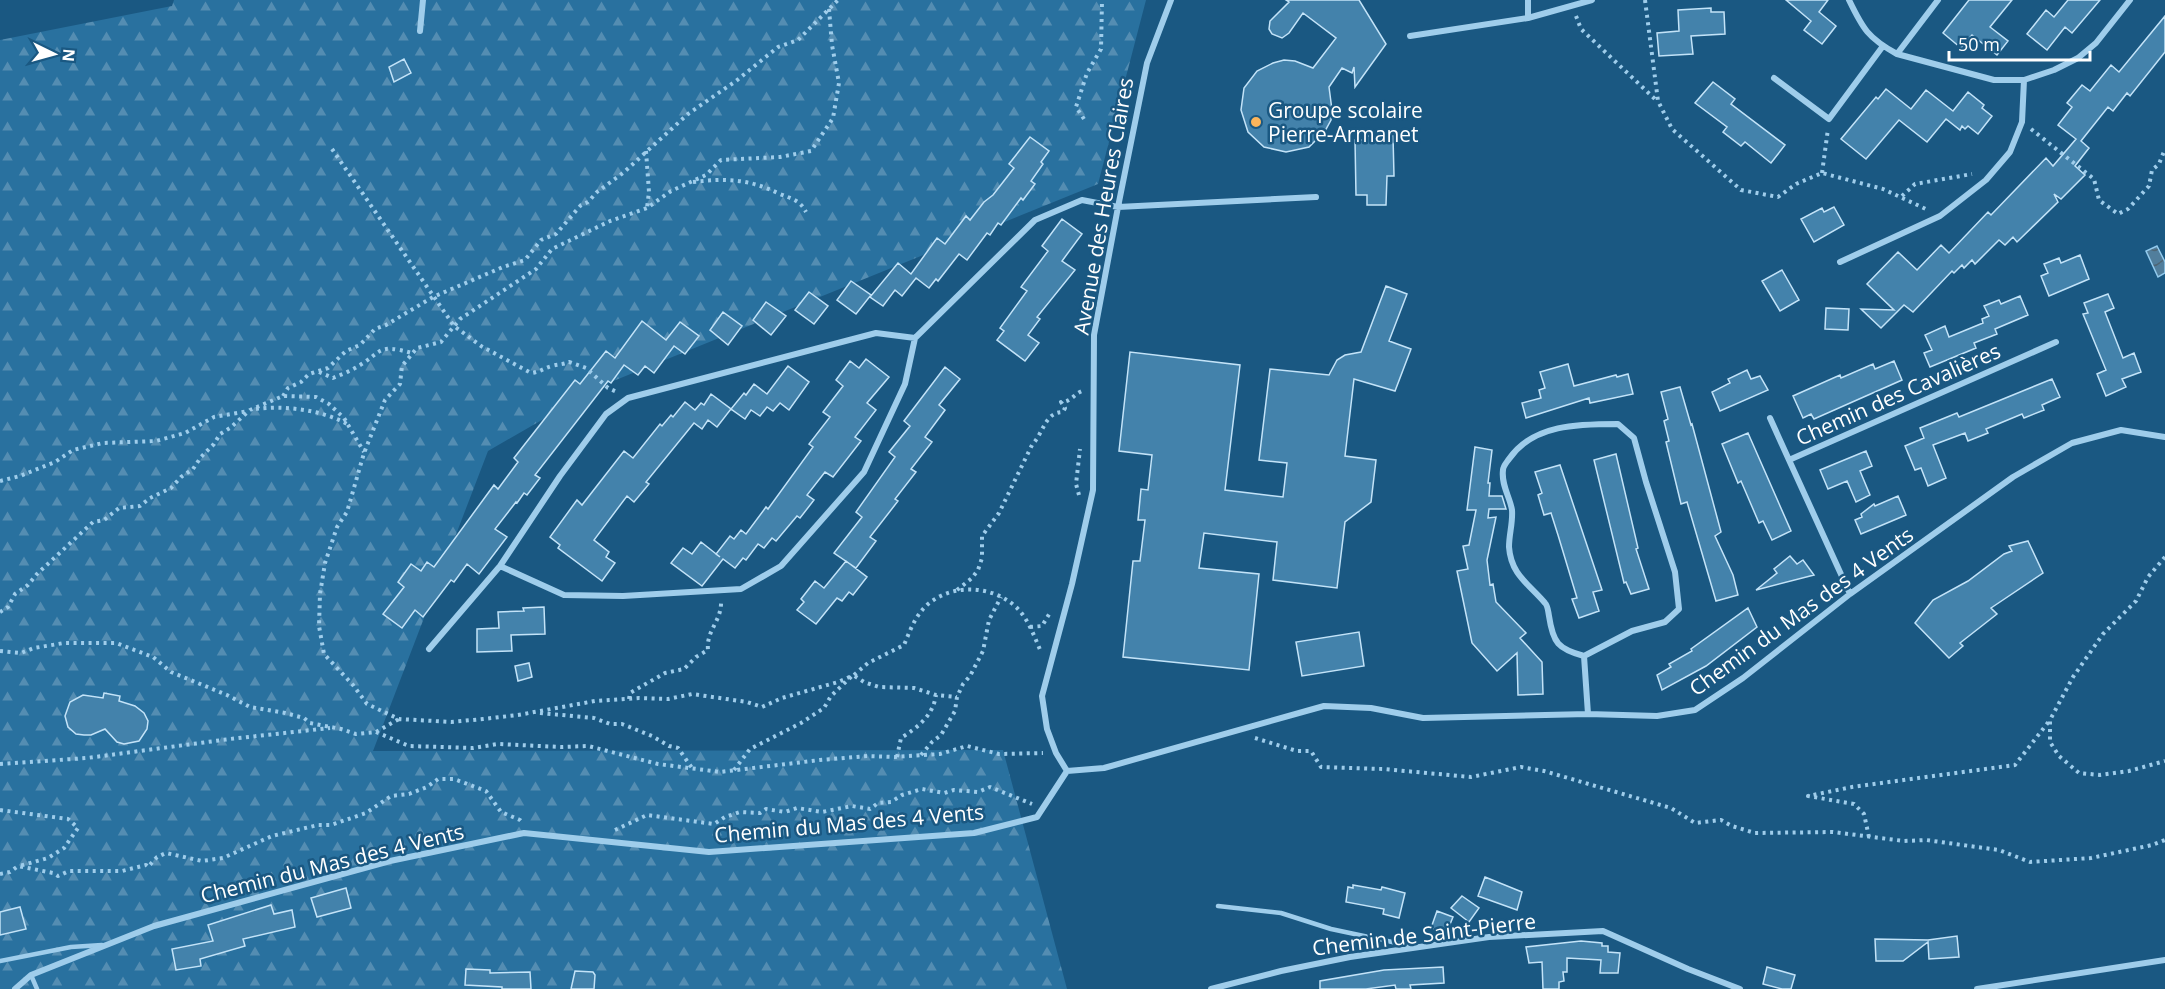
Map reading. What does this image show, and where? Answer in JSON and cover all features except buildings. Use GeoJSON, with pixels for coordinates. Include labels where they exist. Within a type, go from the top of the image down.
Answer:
{"type":"FeatureCollection","features":[{"type":"Feature","properties":{"kind":"street"},"geometry":{"type":"LineString","coordinates":[[420,31],[423,0]]}},
{"type":"Feature","properties":{"kind":"street","name":"Avenue des Heures Claires"},"geometry":{"type":"LineString","coordinates":[[1067,771],[1056,753],[1047,729],[1042,696],[1072,584],[1093,490],[1094,335],[1146,63],[1172,0]]}},
{"type":"Feature","properties":{"kind":"street"},"geometry":{"type":"LineString","coordinates":[[1528,0],[1528,18]]}},
{"type":"Feature","properties":{"kind":"street"},"geometry":{"type":"LineString","coordinates":[[1410,36],[1528,18],[1592,0]]}},
{"type":"Feature","properties":{"kind":"street"},"geometry":{"type":"LineString","coordinates":[[1849,0],[1863,28],[1883,46],[1897,54],[1994,80],[2024,80],[2054,70],[2078,58],[2096,43],[2130,0]]}},
{"type":"Feature","properties":{"kind":"street"},"geometry":{"type":"LineString","coordinates":[[1897,54],[1938,0]]}},
{"type":"Feature","properties":{"kind":"street"},"geometry":{"type":"LineString","coordinates":[[1774,78],[1829,119],[1883,46]]}},
{"type":"Feature","properties":{"kind":"street"},"geometry":{"type":"LineString","coordinates":[[1840,262],[1940,216],[1986,180],[2010,152],[2022,122],[2024,80]]}},
{"type":"Feature","properties":{"kind":"street"},"geometry":{"type":"LineString","coordinates":[[500,566],[564,595],[623,596],[741,589],[781,566],[864,472],[905,384],[915,338],[1035,220],[1082,200],[1118,207],[1316,197]]}},
{"type":"Feature","properties":{"kind":"street"},"geometry":{"type":"LineString","coordinates":[[429,650],[500,566],[560,476],[606,414],[628,398],[876,333],[915,338]]}},
{"type":"Feature","properties":{"kind":"street","name":"Chemin des Cavalières"},"geometry":{"type":"LineString","coordinates":[[1850,594],[1789,460],[2056,342]]}},
{"type":"Feature","properties":{"kind":"street"},"geometry":{"type":"LineString","coordinates":[[1770,418],[1789,460]]}},
{"type":"Feature","properties":{"kind":"street"},"geometry":{"type":"LineString","coordinates":[[1579,424],[1617,424],[1634,438],[1675,572],[1679,609],[1665,622],[1632,631],[1584,656],[1563,650],[1554,637],[1547,605],[1522,581],[1513,565],[1509,546],[1513,525],[1512,507],[1504,490],[1503,469],[1516,449],[1539,433],[1579,424]]}},
{"type":"Feature","properties":{"kind":"street","name":"Chemin du Mas des 4 Vents"},"geometry":{"type":"LineString","coordinates":[[15,989],[31,975],[154,926],[390,861],[524,833],[709,852],[974,833],[1037,817],[1067,771],[1104,768],[1324,706],[1371,708],[1423,718],[1588,714],[1657,716],[1695,710],[1743,678],[1850,594],[2013,477],[2072,443],[2121,430],[2165,437]]}},
{"type":"Feature","properties":{"kind":"street"},"geometry":{"type":"LineString","coordinates":[[1584,656],[1588,714]]}},
{"type":"Feature","properties":{"kind":"street","name":"Chemin de Saint-Pierre"},"geometry":{"type":"LineString","coordinates":[[1211,989],[1281,970],[1350,957],[1489,937],[1603,931],[1688,969],[1740,989]]}},
{"type":"Feature","properties":{"kind":"street"},"geometry":{"type":"LineString","coordinates":[[1977,989],[2165,960]]}},
{"type":"Feature","properties":{"kind":"lane"},"geometry":{"type":"LineString","coordinates":[[1218,906],[1281,913],[1331,929],[1417,948]]}},
{"type":"Feature","properties":{"kind":"lane"},"geometry":{"type":"LineString","coordinates":[[0,961],[71,947],[111,944]]}},
{"type":"Feature","properties":{"kind":"lane"},"geometry":{"type":"LineString","coordinates":[[31,975],[37,989]]}},
{"type":"Feature","properties":{"kind":"path"},"geometry":{"type":"LineString","coordinates":[[283,396],[288,388],[309,375],[328,368],[346,351],[360,345],[375,329],[414,310],[433,297],[525,260],[541,240],[556,234],[581,205],[588,202],[597,192],[623,173],[688,114],[736,81],[778,47],[798,40],[838,0]]}},
{"type":"Feature","properties":{"kind":"path"},"geometry":{"type":"LineString","coordinates":[[1084,119],[1076,107],[1086,73],[1101,49],[1102,0]]}},
{"type":"Feature","properties":{"kind":"path"},"geometry":{"type":"LineString","coordinates":[[1645,0],[1658,101],[1672,129],[1741,190],[1778,197],[1796,184],[1822,173],[1883,189],[1940,216]]}},
{"type":"Feature","properties":{"kind":"path"},"geometry":{"type":"LineString","coordinates":[[1571,6],[1581,29],[1658,101]]}},
{"type":"Feature","properties":{"kind":"path"},"geometry":{"type":"LineString","coordinates":[[829,9],[832,45],[839,83],[833,118],[811,151],[780,157],[721,160],[705,175],[671,191],[647,208],[610,221],[552,249],[536,269],[460,319],[441,342],[417,348],[402,366],[400,384],[385,400],[364,453],[347,512],[337,527],[325,563],[320,594],[320,626],[324,654],[367,704],[399,719],[451,722],[533,712],[595,701],[668,699],[692,694],[747,702],[762,707],[782,698],[853,675]]}},
{"type":"Feature","properties":{"kind":"path"},"geometry":{"type":"LineString","coordinates":[[1822,173],[1829,119]]}},
{"type":"Feature","properties":{"kind":"path"},"geometry":{"type":"LineString","coordinates":[[2022,122],[2094,179],[2099,200],[2118,214],[2128,209],[2149,186],[2152,170],[2159,164],[2165,149]]}},
{"type":"Feature","properties":{"kind":"path"},"geometry":{"type":"LineString","coordinates":[[332,149],[454,326],[481,346],[531,373],[540,372],[552,366],[562,366],[569,362],[586,368],[608,388],[628,398]]}},
{"type":"Feature","properties":{"kind":"path"},"geometry":{"type":"LineString","coordinates":[[646,151],[649,192],[647,208]]}},
{"type":"Feature","properties":{"kind":"path"},"geometry":{"type":"LineString","coordinates":[[1902,197],[1915,184],[1976,172]]}},
{"type":"Feature","properties":{"kind":"path"},"geometry":{"type":"LineString","coordinates":[[689,183],[715,179],[749,181],[802,204],[806,212]]}},
{"type":"Feature","properties":{"kind":"path"},"geometry":{"type":"LineString","coordinates":[[318,371],[333,378],[356,368],[380,349],[395,349],[412,354]]}},
{"type":"Feature","properties":{"kind":"path"},"geometry":{"type":"LineString","coordinates":[[955,592],[978,570],[982,558],[982,536],[999,513],[1012,483],[1050,414],[1062,412],[1065,408],[1061,402],[1068,402],[1077,393],[1086,390],[1094,381]]}},
{"type":"Feature","properties":{"kind":"path"},"geometry":{"type":"LineString","coordinates":[[0,612],[8,607],[15,594],[28,585],[93,522],[104,520],[119,508],[128,509],[140,506],[150,498],[171,488],[193,469],[220,434],[250,410],[283,396],[316,398],[328,404],[344,418],[364,453]]}},
{"type":"Feature","properties":{"kind":"path"},"geometry":{"type":"LineString","coordinates":[[0,481],[20,476],[55,462],[73,450],[103,443],[156,441],[185,433],[214,417],[250,410],[277,406],[326,414],[348,425]]}},
{"type":"Feature","properties":{"kind":"path"},"geometry":{"type":"LineString","coordinates":[[1077,503],[1079,496],[1076,484],[1081,446]]}},
{"type":"Feature","properties":{"kind":"path"},"geometry":{"type":"LineString","coordinates":[[1869,837],[1864,814],[1854,804],[1808,796],[2014,765],[2050,720],[2073,677],[2103,634],[2136,601],[2148,577],[2165,557]]}},
{"type":"Feature","properties":{"kind":"path"},"geometry":{"type":"LineString","coordinates":[[733,771],[750,749],[801,723],[824,708],[831,696],[868,663],[904,645],[915,620],[927,605],[943,594],[970,588],[998,594],[1018,608],[1045,660],[1050,664]]}},
{"type":"Feature","properties":{"kind":"path"},"geometry":{"type":"LineString","coordinates":[[629,699],[630,693],[665,673],[684,669],[696,657],[708,650],[707,641],[711,628],[721,611],[720,591]]}},
{"type":"Feature","properties":{"kind":"path"},"geometry":{"type":"LineString","coordinates":[[921,755],[932,741],[941,735],[955,711],[957,697],[963,684],[970,676],[983,651],[989,620],[1001,596]]}},
{"type":"Feature","properties":{"kind":"path"},"geometry":{"type":"LineString","coordinates":[[1029,627],[1042,626],[1053,607]]}},
{"type":"Feature","properties":{"kind":"path"},"geometry":{"type":"LineString","coordinates":[[0,651],[21,653],[34,648],[64,643],[116,643],[153,657],[171,672],[250,707],[285,713],[304,718],[310,723],[356,734],[376,732],[399,719]]}},
{"type":"Feature","properties":{"kind":"path"},"geometry":{"type":"LineString","coordinates":[[853,675],[879,687],[914,688],[936,695],[957,697]]}},
{"type":"Feature","properties":{"kind":"path"},"geometry":{"type":"LineString","coordinates":[[897,757],[901,738],[916,729],[925,719],[932,710],[936,695]]}},
{"type":"Feature","properties":{"kind":"path"},"geometry":{"type":"LineString","coordinates":[[533,712],[594,718],[610,724],[622,724],[678,748],[693,769]]}},
{"type":"Feature","properties":{"kind":"path"},"geometry":{"type":"LineString","coordinates":[[2050,720],[2050,742],[2059,756],[2079,773],[2100,775],[2129,771],[2165,760]]}},
{"type":"Feature","properties":{"kind":"path"},"geometry":{"type":"LineString","coordinates":[[0,764],[87,758],[220,740],[336,728]]}},
{"type":"Feature","properties":{"kind":"path"},"geometry":{"type":"LineString","coordinates":[[376,732],[409,746],[473,748],[498,744],[588,746],[658,764],[733,771],[868,756],[897,757],[940,754],[967,746],[999,754],[1056,753]]}},
{"type":"Feature","properties":{"kind":"path"},"geometry":{"type":"LineString","coordinates":[[1237,732],[1297,751],[1311,751],[1320,767],[1383,769],[1471,777],[1521,767],[1544,771],[1671,808],[1695,823],[1721,820],[1755,833],[1833,832],[1904,841],[1926,840],[1999,849],[2030,862],[2091,858],[2165,840]]}},
{"type":"Feature","properties":{"kind":"path"},"geometry":{"type":"LineString","coordinates":[[0,810],[68,819],[78,828],[64,848],[48,858],[18,866]]}},
{"type":"Feature","properties":{"kind":"green space"},"geometry":{"type":"Polygon","coordinates":[[[174,0],[1146,0],[1098,184],[601,386],[488,451],[373,751],[1003,750],[1067,989],[0,989],[0,40],[172,6],[174,0]]]}},
{"type":"Feature","properties":{"kind":"water"},"geometry":{"type":"Polygon","coordinates":[[[2157,246],[2165,262],[2165,273],[2158,277],[2146,251],[2157,246]]]}},
{"type":"Feature","properties":{"kind":"place","name":"Groupe scolaire Pierre-Armanet"},"geometry":{"type":"Point","coordinates":[1256,122]}}]}
